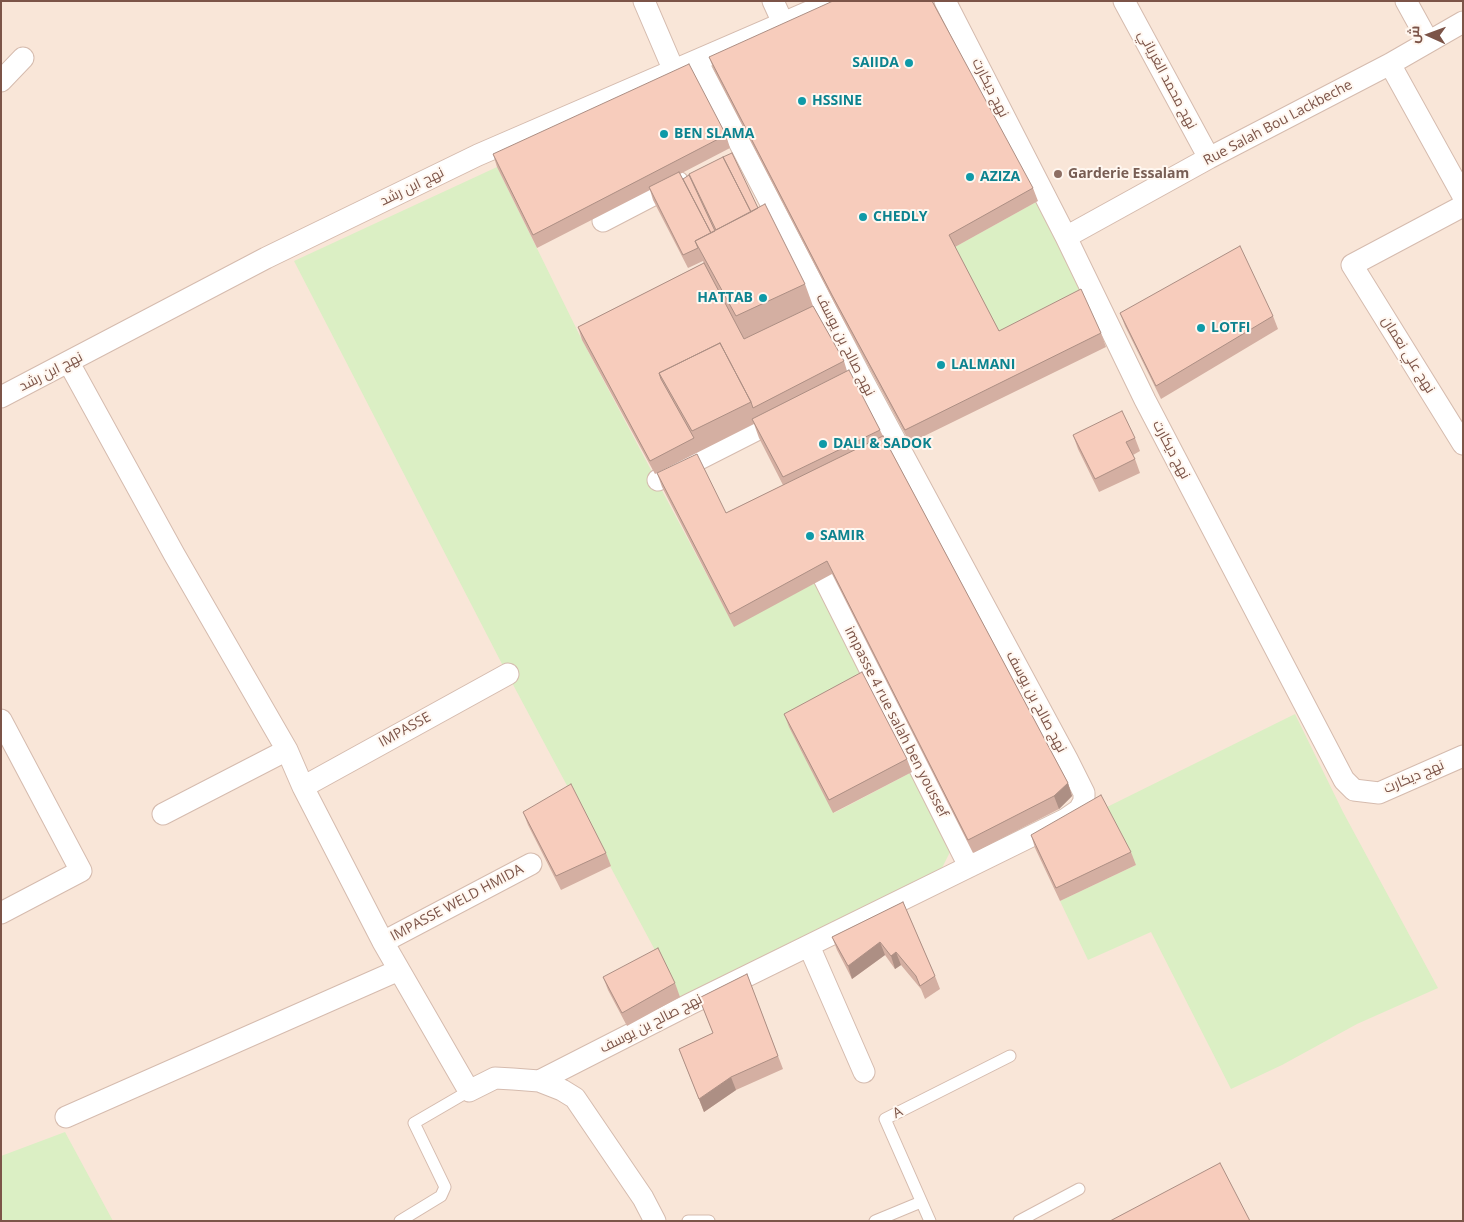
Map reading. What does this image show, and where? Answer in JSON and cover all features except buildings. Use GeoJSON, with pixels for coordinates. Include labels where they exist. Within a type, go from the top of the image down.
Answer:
{"type":"FeatureCollection","features":[{"type":"Feature","properties":{"kind":"street"},"geometry":{"type":"LineString","coordinates":[[644,1],[674,72]]}},
{"type":"Feature","properties":{"kind":"street"},"geometry":{"type":"LineString","coordinates":[[773,1],[783,23]]}},
{"type":"Feature","properties":{"kind":"street","name":"نهج ابن رشد"},"geometry":{"type":"LineString","coordinates":[[1,397],[266,258],[478,155],[674,72],[834,1]]}},
{"type":"Feature","properties":{"kind":"street","name":"نهج ديكارت"},"geometry":{"type":"LineString","coordinates":[[945,1],[1066,237],[1145,400],[1344,780],[1354,790],[1379,793],[1463,756]]}},
{"type":"Feature","properties":{"kind":"street","name":"نهج محمد الغرياني"},"geometry":{"type":"LineString","coordinates":[[1124,1],[1209,158]]}},
{"type":"Feature","properties":{"kind":"street"},"geometry":{"type":"LineString","coordinates":[[1406,1],[1428,41]]}},
{"type":"Feature","properties":{"kind":"street","name":"Rue Salah Bou Lackbeche"},"geometry":{"type":"LineString","coordinates":[[1066,237],[1209,158],[1390,64],[1463,22]]}},
{"type":"Feature","properties":{"kind":"street"},"geometry":{"type":"LineString","coordinates":[[1,81],[23,58]]}},
{"type":"Feature","properties":{"kind":"street","name":"نهج صالح بن يوسف"},"geometry":{"type":"LineString","coordinates":[[539,1081],[1066,819],[1079,810],[1084,801],[1084,793],[852,381],[777,233],[734,154],[697,61]]}},
{"type":"Feature","properties":{"kind":"street"},"geometry":{"type":"LineString","coordinates":[[1390,64],[1463,196]]}},
{"type":"Feature","properties":{"kind":"street"},"geometry":{"type":"LineString","coordinates":[[603,221],[699,172]]}},
{"type":"Feature","properties":{"kind":"street","name":"نهج علي نعمان"},"geometry":{"type":"LineString","coordinates":[[1463,206],[1352,266],[1458,422],[1463,444]]}},
{"type":"Feature","properties":{"kind":"street"},"geometry":{"type":"LineString","coordinates":[[69,363],[174,554],[287,750],[302,786],[383,942],[469,1091],[495,1078],[539,1081],[562,1090],[575,1098],[619,1166],[643,1198],[655,1221]]}},
{"type":"Feature","properties":{"kind":"street"},"geometry":{"type":"LineString","coordinates":[[658,480],[799,408]]}},
{"type":"Feature","properties":{"kind":"street","name":"impasse 4 rue salah ben youssef"},"geometry":{"type":"LineString","coordinates":[[824,578],[969,866]]}},
{"type":"Feature","properties":{"kind":"street","name":"IMPASSE"},"geometry":{"type":"LineString","coordinates":[[302,786],[508,674]]}},
{"type":"Feature","properties":{"kind":"street"},"geometry":{"type":"LineString","coordinates":[[1,720],[81,871],[1,913]]}},
{"type":"Feature","properties":{"kind":"street"},"geometry":{"type":"LineString","coordinates":[[163,814],[287,750]]}},
{"type":"Feature","properties":{"kind":"street","name":"IMPASSE WELD HMIDA"},"geometry":{"type":"LineString","coordinates":[[383,942],[531,864]]}},
{"type":"Feature","properties":{"kind":"street"},"geometry":{"type":"LineString","coordinates":[[809,946],[864,1072]]}},
{"type":"Feature","properties":{"kind":"street"},"geometry":{"type":"LineString","coordinates":[[66,1117],[399,970]]}},
{"type":"Feature","properties":{"kind":"lane","name":"A"},"geometry":{"type":"LineString","coordinates":[[930,1221],[885,1119],[1010,1056]]}},
{"type":"Feature","properties":{"kind":"lane"},"geometry":{"type":"LineString","coordinates":[[400,1221],[441,1196],[445,1187],[414,1123],[469,1091]]}},
{"type":"Feature","properties":{"kind":"lane"},"geometry":{"type":"LineString","coordinates":[[1019,1221],[1079,1189]]}},
{"type":"Feature","properties":{"kind":"lane"},"geometry":{"type":"LineString","coordinates":[[875,1221],[922,1202]]}},
{"type":"Feature","properties":{"kind":"lane"},"geometry":{"type":"LineString","coordinates":[[688,1221],[709,1221]]}},
{"type":"Feature","properties":{"kind":"shaded area"},"geometry":{"type":"Polygon","coordinates":[[[1,1],[1463,1],[1463,1221],[1,1221],[1,1]]]}},
{"type":"Feature","properties":{"kind":"green space"},"geometry":{"type":"Polygon","coordinates":[[[497,167],[582,340],[734,626],[815,583],[867,685],[834,813],[912,772],[950,852],[942,868],[680,997],[502,664],[294,261],[497,167]]]}},
{"type":"Feature","properties":{"kind":"green space"},"geometry":{"type":"Polygon","coordinates":[[[1038,201],[1085,302],[1004,345],[953,248],[1038,201]]]}},
{"type":"Feature","properties":{"kind":"green space"},"geometry":{"type":"Polygon","coordinates":[[[1295,714],[1343,812],[1438,988],[1357,1024],[1282,1065],[1231,1089],[1151,932],[1088,960],[1060,901],[1136,865],[1105,808],[1295,714]]]}},
{"type":"Feature","properties":{"kind":"green space"},"geometry":{"type":"Polygon","coordinates":[[[65,1132],[113,1221],[1,1221],[1,1156],[65,1132]]]}},
{"type":"Feature","properties":{"kind":"place","name":"SAIIDA"},"geometry":{"type":"Point","coordinates":[909,63]}},
{"type":"Feature","properties":{"kind":"place","name":"HSSINE"},"geometry":{"type":"Point","coordinates":[802,101]}},
{"type":"Feature","properties":{"kind":"place","name":"BEN SLAMA"},"geometry":{"type":"Point","coordinates":[664,134]}},
{"type":"Feature","properties":{"kind":"place","name":"Garderie Essalam"},"geometry":{"type":"Point","coordinates":[1058,174]}},
{"type":"Feature","properties":{"kind":"place","name":"AZIZA"},"geometry":{"type":"Point","coordinates":[970,177]}},
{"type":"Feature","properties":{"kind":"place","name":"CHEDLY"},"geometry":{"type":"Point","coordinates":[863,217]}},
{"type":"Feature","properties":{"kind":"place","name":"HATTAB"},"geometry":{"type":"Point","coordinates":[763,298]}},
{"type":"Feature","properties":{"kind":"place","name":"LOTFI"},"geometry":{"type":"Point","coordinates":[1201,328]}},
{"type":"Feature","properties":{"kind":"place","name":"LALMANI"},"geometry":{"type":"Point","coordinates":[941,365]}},
{"type":"Feature","properties":{"kind":"place","name":"DALI & SADOK"},"geometry":{"type":"Point","coordinates":[823,444]}},
{"type":"Feature","properties":{"kind":"place","name":"SAMIR"},"geometry":{"type":"Point","coordinates":[810,536]}}]}
